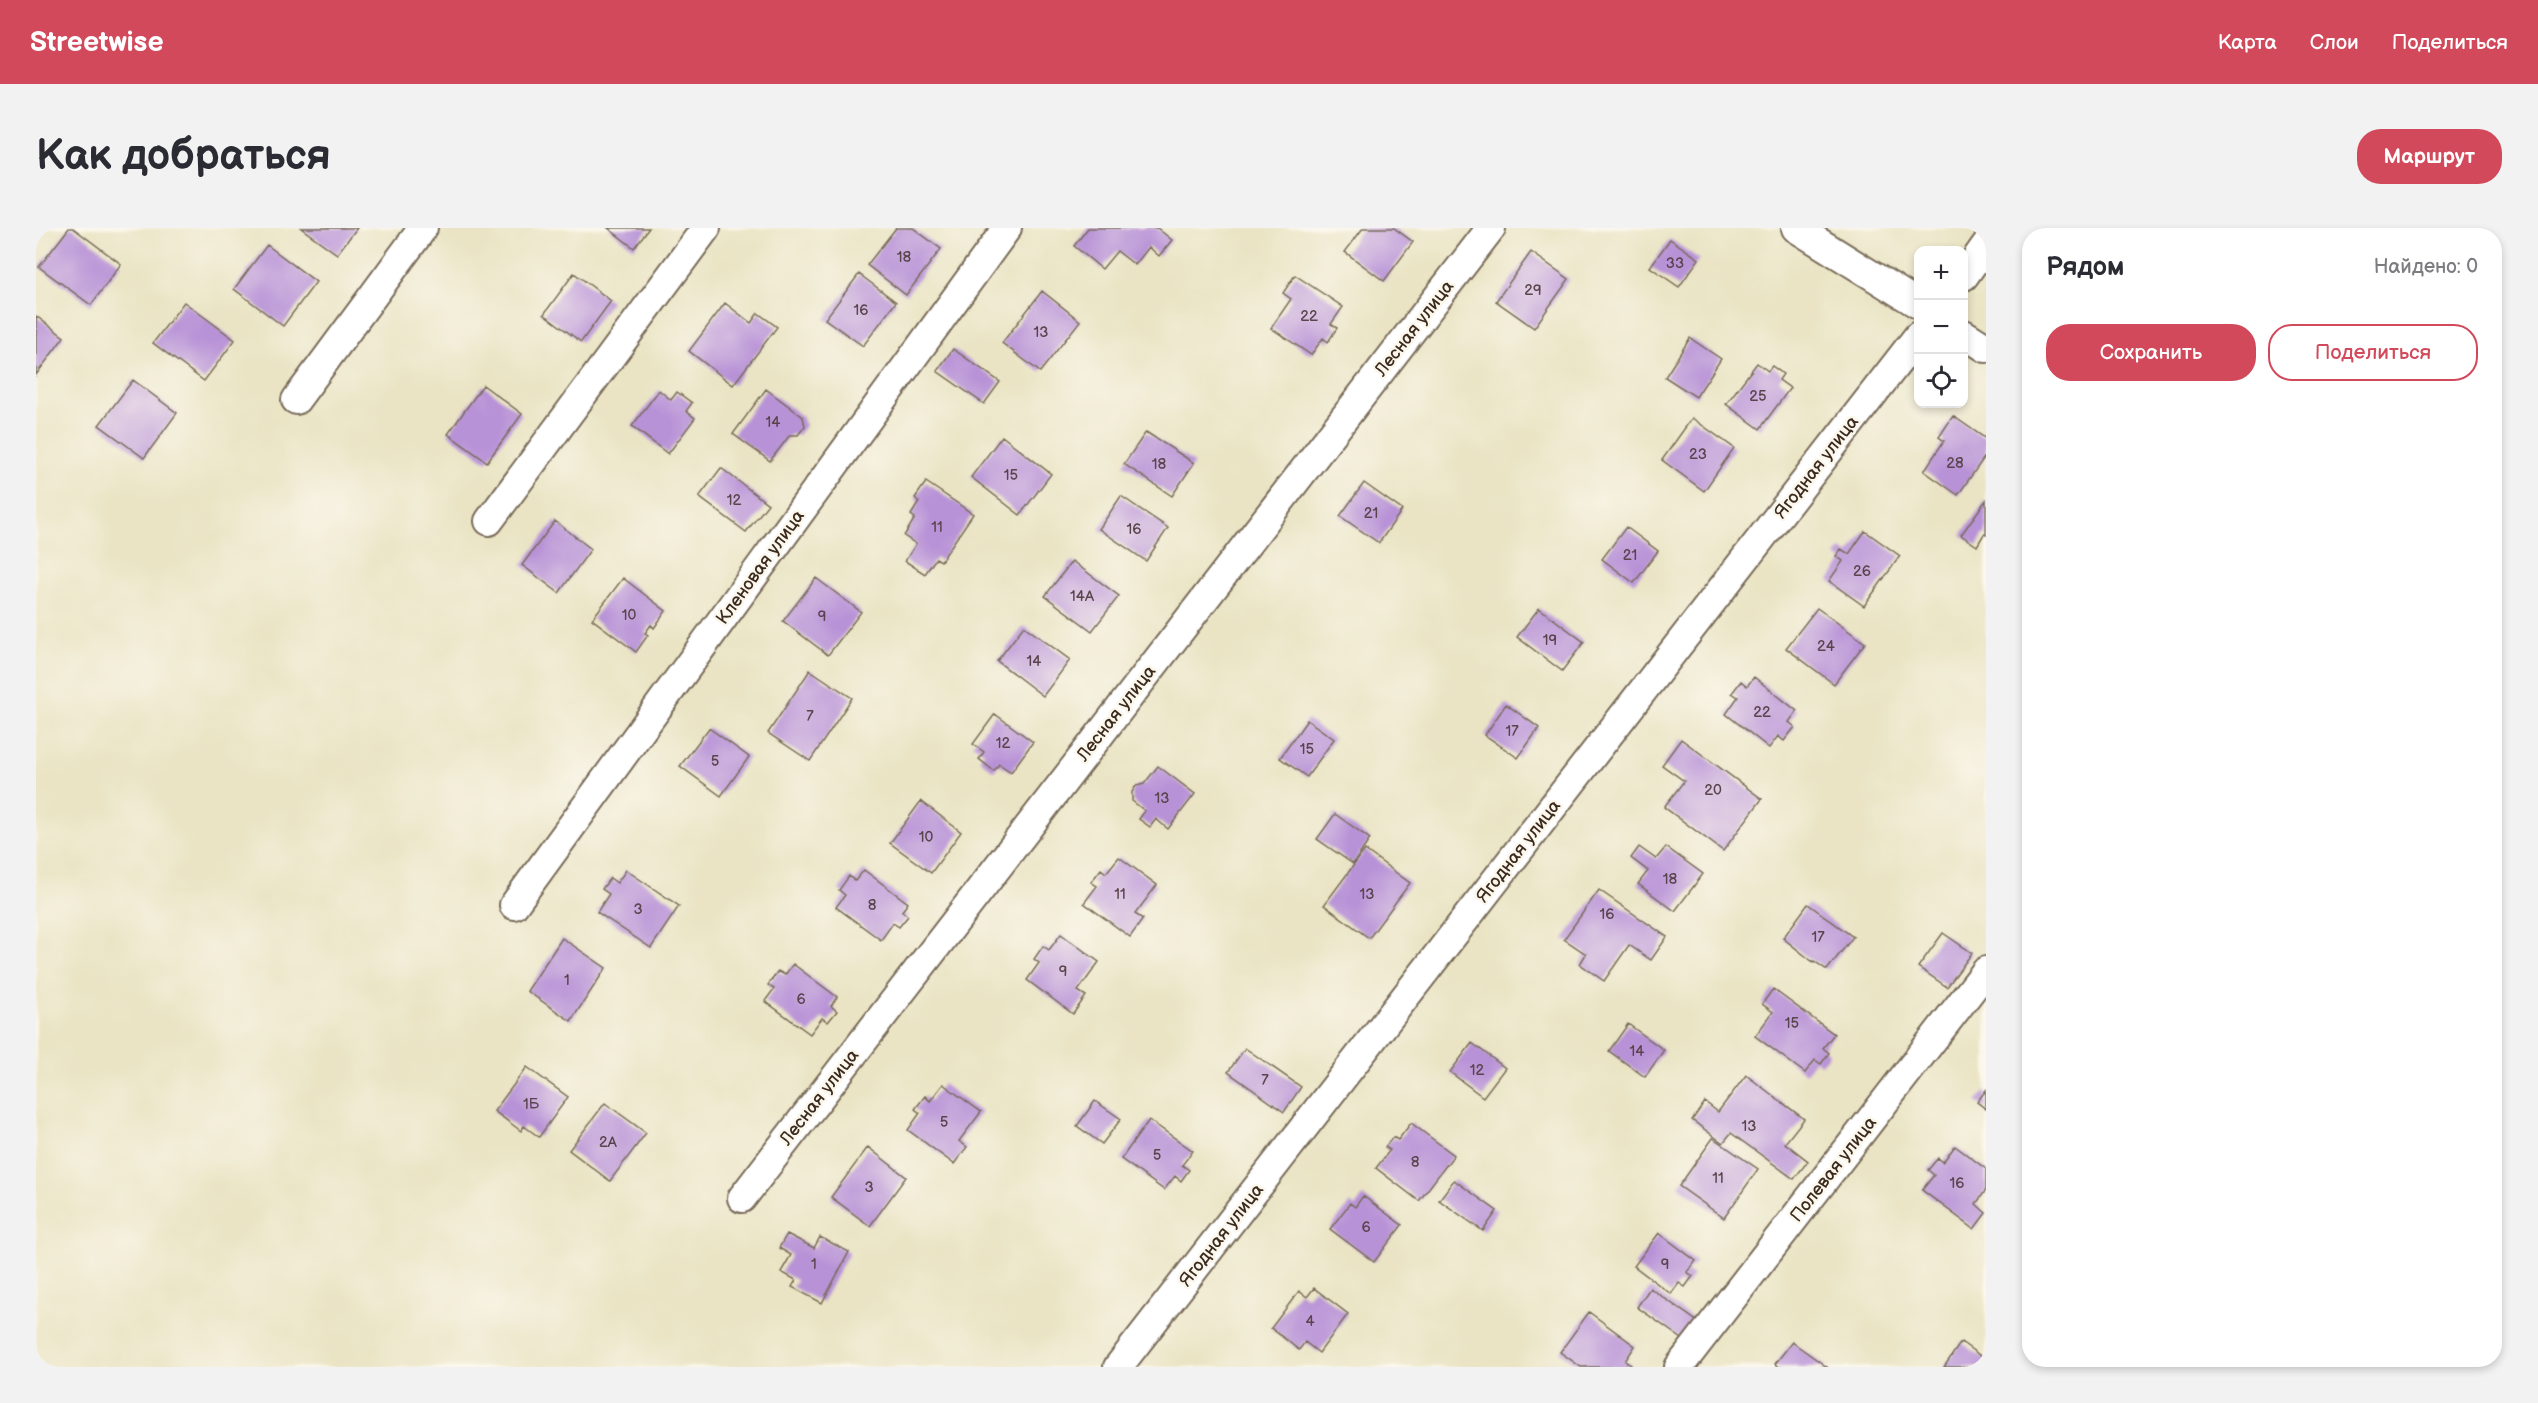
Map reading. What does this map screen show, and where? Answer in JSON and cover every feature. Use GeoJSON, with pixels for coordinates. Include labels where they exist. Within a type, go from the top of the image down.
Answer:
{"type":"FeatureCollection","features":[{"type":"Feature","properties":{"kind":"street"},"geometry":{"type":"LineString","coordinates":[[296,400],[423,228]]}},
{"type":"Feature","properties":{"kind":"street"},"geometry":{"type":"LineString","coordinates":[[489,521],[706,228]]}},
{"type":"Feature","properties":{"kind":"street","name":"Кленовая улица"},"geometry":{"type":"LineString","coordinates":[[513,905],[1007,228]]}},
{"type":"Feature","properties":{"kind":"street","name":"Лесная улица"},"geometry":{"type":"LineString","coordinates":[[742,1198],[1491,228]]}},
{"type":"Feature","properties":{"kind":"street"},"geometry":{"type":"LineString","coordinates":[[1796,228],[1914,302]]}},
{"type":"Feature","properties":{"kind":"street"},"geometry":{"type":"LineString","coordinates":[[1968,270],[1986,245]]}},
{"type":"Feature","properties":{"kind":"street"},"geometry":{"type":"LineString","coordinates":[[1968,336],[1986,348]]}},
{"type":"Feature","properties":{"kind":"street","name":"Ягодная улица"},"geometry":{"type":"LineString","coordinates":[[1118,1367],[1914,341]]}},
{"type":"Feature","properties":{"kind":"street","name":"Полевая улица"},"geometry":{"type":"LineString","coordinates":[[1679,1367],[1986,971]]}},
{"type":"Feature","properties":{"kind":"building"},"geometry":{"type":"Polygon","coordinates":[[[69,228],[73,228],[121,264],[91,305],[39,267],[69,228]]]}},
{"type":"Feature","properties":{"kind":"building"},"geometry":{"type":"Polygon","coordinates":[[[301,228],[357,228],[337,254],[301,228]]]}},
{"type":"Feature","properties":{"kind":"building"},"geometry":{"type":"Polygon","coordinates":[[[608,228],[649,228],[634,248],[608,228]]]}},
{"type":"Feature","properties":{"kind":"building"},"geometry":{"type":"Polygon","coordinates":[[[896,228],[913,228],[941,249],[906,295],[867,265],[896,228]]]}},
{"type":"Feature","properties":{"kind":"building"},"geometry":{"type":"Polygon","coordinates":[[[1088,228],[1157,228],[1172,240],[1159,256],[1149,247],[1135,265],[1117,251],[1102,269],[1074,246],[1088,228]]]}},
{"type":"Feature","properties":{"kind":"building"},"geometry":{"type":"Polygon","coordinates":[[[1363,228],[1394,228],[1413,242],[1384,281],[1345,252],[1363,228]]]}},
{"type":"Feature","properties":{"kind":"building"},"geometry":{"type":"Polygon","coordinates":[[[1670,239],[1699,259],[1679,287],[1650,267],[1670,239]]]}},
{"type":"Feature","properties":{"kind":"building"},"geometry":{"type":"Polygon","coordinates":[[[267,245],[316,282],[283,326],[234,289],[267,245]]]}},
{"type":"Feature","properties":{"kind":"building"},"geometry":{"type":"Polygon","coordinates":[[[1531,252],[1569,279],[1534,328],[1496,301],[1531,252]]]}},
{"type":"Feature","properties":{"kind":"building"},"geometry":{"type":"Polygon","coordinates":[[[574,273],[611,301],[581,342],[544,314],[574,273]]]}},
{"type":"Feature","properties":{"kind":"building"},"geometry":{"type":"Polygon","coordinates":[[[859,274],[896,302],[863,346],[825,319],[859,274]]]}},
{"type":"Feature","properties":{"kind":"building"},"geometry":{"type":"Polygon","coordinates":[[[1295,275],[1343,307],[1331,324],[1337,328],[1328,342],[1323,338],[1311,355],[1271,328],[1291,299],[1283,293],[1295,275]]]}},
{"type":"Feature","properties":{"kind":"building"},"geometry":{"type":"Polygon","coordinates":[[[1042,291],[1080,321],[1040,372],[1002,343],[1042,291]]]}},
{"type":"Feature","properties":{"kind":"building"},"geometry":{"type":"Polygon","coordinates":[[[184,302],[235,340],[204,381],[153,343],[184,302]]]}},
{"type":"Feature","properties":{"kind":"building"},"geometry":{"type":"Polygon","coordinates":[[[725,303],[751,323],[758,313],[777,327],[733,385],[689,351],[725,303]]]}},
{"type":"Feature","properties":{"kind":"building"},"geometry":{"type":"Polygon","coordinates":[[[36,316],[64,337],[36,375],[36,316]]]}},
{"type":"Feature","properties":{"kind":"building"},"geometry":{"type":"Polygon","coordinates":[[[1690,338],[1721,359],[1696,397],[1665,377],[1690,338]]]}},
{"type":"Feature","properties":{"kind":"building"},"geometry":{"type":"Polygon","coordinates":[[[953,349],[1000,382],[984,404],[937,371],[953,349]]]}},
{"type":"Feature","properties":{"kind":"building"},"geometry":{"type":"Polygon","coordinates":[[[1757,363],[1768,371],[1772,366],[1783,374],[1779,380],[1790,388],[1760,429],[1726,404],[1757,363]]]}},
{"type":"Feature","properties":{"kind":"building"},"geometry":{"type":"Polygon","coordinates":[[[133,380],[177,413],[144,458],[99,425],[133,380]]]}},
{"type":"Feature","properties":{"kind":"building"},"geometry":{"type":"Polygon","coordinates":[[[483,385],[522,414],[487,462],[448,434],[483,385]]]}},
{"type":"Feature","properties":{"kind":"building"},"geometry":{"type":"Polygon","coordinates":[[[766,389],[803,417],[805,426],[798,435],[790,435],[770,461],[733,434],[766,389]]]}},
{"type":"Feature","properties":{"kind":"building"},"geometry":{"type":"Polygon","coordinates":[[[659,390],[671,400],[677,392],[692,403],[686,411],[695,418],[668,454],[632,426],[659,390]]]}},
{"type":"Feature","properties":{"kind":"building"},"geometry":{"type":"Polygon","coordinates":[[[1953,416],[1986,439],[1986,455],[1958,495],[1924,471],[1944,441],[1939,437],[1953,416]]]}},
{"type":"Feature","properties":{"kind":"building"},"geometry":{"type":"Polygon","coordinates":[[[1692,418],[1734,448],[1704,491],[1662,460],[1692,418]]]}},
{"type":"Feature","properties":{"kind":"building"},"geometry":{"type":"Polygon","coordinates":[[[1146,432],[1194,463],[1172,496],[1124,464],[1146,432]]]}},
{"type":"Feature","properties":{"kind":"building"},"geometry":{"type":"Polygon","coordinates":[[[1002,436],[1051,474],[1020,515],[971,477],[1002,436]]]}},
{"type":"Feature","properties":{"kind":"building"},"geometry":{"type":"Polygon","coordinates":[[[721,468],[768,504],[746,532],[699,497],[721,468]]]}},
{"type":"Feature","properties":{"kind":"building"},"geometry":{"type":"Polygon","coordinates":[[[926,482],[973,514],[941,561],[936,558],[925,574],[905,561],[916,544],[904,536],[915,518],[911,515],[919,502],[915,498],[926,482]]]}},
{"type":"Feature","properties":{"kind":"building"},"geometry":{"type":"Polygon","coordinates":[[[1364,483],[1402,510],[1379,543],[1340,516],[1364,483]]]}},
{"type":"Feature","properties":{"kind":"building"},"geometry":{"type":"Polygon","coordinates":[[[1121,496],[1168,528],[1146,561],[1099,529],[1121,496]]]}},
{"type":"Feature","properties":{"kind":"building"},"geometry":{"type":"Polygon","coordinates":[[[1986,500],[1986,535],[1984,534],[1977,546],[1961,535],[1986,500]]]}},
{"type":"Feature","properties":{"kind":"building"},"geometry":{"type":"Polygon","coordinates":[[[555,521],[591,549],[559,593],[522,565],[555,521]]]}},
{"type":"Feature","properties":{"kind":"building"},"geometry":{"type":"Polygon","coordinates":[[[1626,527],[1658,551],[1634,583],[1602,559],[1626,527]]]}},
{"type":"Feature","properties":{"kind":"building"},"geometry":{"type":"Polygon","coordinates":[[[1865,531],[1900,556],[1864,606],[1829,581],[1843,561],[1836,556],[1841,549],[1849,554],[1865,531]]]}},
{"type":"Feature","properties":{"kind":"building"},"geometry":{"type":"Polygon","coordinates":[[[1072,561],[1119,596],[1092,631],[1045,596],[1072,561]]]}},
{"type":"Feature","properties":{"kind":"building"},"geometry":{"type":"Polygon","coordinates":[[[623,578],[666,611],[654,628],[651,625],[645,633],[648,635],[636,652],[592,619],[623,578]]]}},
{"type":"Feature","properties":{"kind":"building"},"geometry":{"type":"Polygon","coordinates":[[[816,578],[861,612],[828,655],[783,621],[816,578]]]}},
{"type":"Feature","properties":{"kind":"building"},"geometry":{"type":"Polygon","coordinates":[[[1539,608],[1584,642],[1562,671],[1517,637],[1539,608]]]}},
{"type":"Feature","properties":{"kind":"building"},"geometry":{"type":"Polygon","coordinates":[[[1817,608],[1865,643],[1834,684],[1786,648],[1817,608]]]}},
{"type":"Feature","properties":{"kind":"building"},"geometry":{"type":"Polygon","coordinates":[[[1024,626],[1070,660],[1043,696],[997,661],[1024,626]]]}},
{"type":"Feature","properties":{"kind":"building"},"geometry":{"type":"Polygon","coordinates":[[[810,670],[852,698],[810,761],[768,733],[810,670]]]}},
{"type":"Feature","properties":{"kind":"building"},"geometry":{"type":"Polygon","coordinates":[[[1754,677],[1797,711],[1789,722],[1795,727],[1784,741],[1778,736],[1769,748],[1726,714],[1738,697],[1732,693],[1741,681],[1747,686],[1754,677]]]}},
{"type":"Feature","properties":{"kind":"building"},"geometry":{"type":"Polygon","coordinates":[[[1506,704],[1539,728],[1518,758],[1485,735],[1506,704]]]}},
{"type":"Feature","properties":{"kind":"building"},"geometry":{"type":"Polygon","coordinates":[[[995,714],[1033,742],[1011,772],[999,764],[994,771],[979,759],[984,752],[973,744],[995,714]]]}},
{"type":"Feature","properties":{"kind":"building"},"geometry":{"type":"Polygon","coordinates":[[[1307,720],[1334,739],[1307,777],[1280,758],[1307,720]]]}},
{"type":"Feature","properties":{"kind":"building"},"geometry":{"type":"Polygon","coordinates":[[[709,728],[749,757],[721,796],[680,766],[709,728]]]}},
{"type":"Feature","properties":{"kind":"building"},"geometry":{"type":"Polygon","coordinates":[[[1681,739],[1762,799],[1723,851],[1664,807],[1684,781],[1662,765],[1681,739]]]}},
{"type":"Feature","properties":{"kind":"building"},"geometry":{"type":"Polygon","coordinates":[[[1158,766],[1195,794],[1168,829],[1156,819],[1150,827],[1139,819],[1145,811],[1132,801],[1132,792],[1136,786],[1144,784],[1158,766]]]}},
{"type":"Feature","properties":{"kind":"building"},"geometry":{"type":"Polygon","coordinates":[[[921,801],[961,832],[931,873],[890,843],[921,801]]]}},
{"type":"Feature","properties":{"kind":"building"},"geometry":{"type":"Polygon","coordinates":[[[1335,814],[1370,839],[1353,864],[1317,839],[1335,814]]]}},
{"type":"Feature","properties":{"kind":"building"},"geometry":{"type":"Polygon","coordinates":[[[1639,847],[1656,859],[1666,847],[1703,874],[1675,911],[1638,884],[1648,871],[1631,858],[1639,847]]]}},
{"type":"Feature","properties":{"kind":"building"},"geometry":{"type":"Polygon","coordinates":[[[1365,850],[1410,883],[1369,938],[1324,905],[1365,850]]]}},
{"type":"Feature","properties":{"kind":"building"},"geometry":{"type":"Polygon","coordinates":[[[1119,857],[1157,885],[1135,914],[1143,919],[1130,937],[1084,903],[1097,886],[1091,882],[1101,869],[1106,873],[1119,857]]]}},
{"type":"Feature","properties":{"kind":"building"},"geometry":{"type":"Polygon","coordinates":[[[626,870],[679,906],[651,948],[597,912],[609,894],[602,889],[610,878],[617,883],[626,870]]]}},
{"type":"Feature","properties":{"kind":"building"},"geometry":{"type":"Polygon","coordinates":[[[864,870],[908,903],[902,911],[908,916],[899,927],[893,923],[881,940],[836,907],[845,895],[839,890],[849,876],[855,881],[864,870]]]}},
{"type":"Feature","properties":{"kind":"building"},"geometry":{"type":"Polygon","coordinates":[[[1599,890],[1667,937],[1651,960],[1629,945],[1604,981],[1580,964],[1586,954],[1564,939],[1599,890]]]}},
{"type":"Feature","properties":{"kind":"building"},"geometry":{"type":"Polygon","coordinates":[[[1808,904],[1853,937],[1827,970],[1783,938],[1808,904]]]}},
{"type":"Feature","properties":{"kind":"building"},"geometry":{"type":"Polygon","coordinates":[[[1943,933],[1972,953],[1947,987],[1918,967],[1943,933]]]}},
{"type":"Feature","properties":{"kind":"building"},"geometry":{"type":"Polygon","coordinates":[[[1061,934],[1099,962],[1078,991],[1086,996],[1073,1014],[1027,980],[1039,963],[1034,959],[1043,946],[1049,950],[1061,934]]]}},
{"type":"Feature","properties":{"kind":"building"},"geometry":{"type":"Polygon","coordinates":[[[562,938],[606,968],[571,1021],[527,991],[562,938]]]}},
{"type":"Feature","properties":{"kind":"building"},"geometry":{"type":"Polygon","coordinates":[[[793,964],[837,997],[831,1006],[837,1011],[828,1022],[822,1018],[810,1034],[765,1001],[774,989],[768,985],[778,971],[785,975],[793,964]]]}},
{"type":"Feature","properties":{"kind":"building"},"geometry":{"type":"Polygon","coordinates":[[[1773,989],[1834,1034],[1823,1048],[1829,1053],[1821,1064],[1815,1060],[1805,1073],[1755,1036],[1773,1012],[1762,1004],[1773,989]]]}},
{"type":"Feature","properties":{"kind":"building"},"geometry":{"type":"Polygon","coordinates":[[[1628,1024],[1664,1050],[1645,1077],[1609,1051],[1628,1024]]]}},
{"type":"Feature","properties":{"kind":"building"},"geometry":{"type":"Polygon","coordinates":[[[1472,1043],[1505,1068],[1483,1097],[1450,1072],[1472,1043]]]}},
{"type":"Feature","properties":{"kind":"building"},"geometry":{"type":"Polygon","coordinates":[[[1245,1048],[1301,1087],[1284,1112],[1228,1072],[1245,1048]]]}},
{"type":"Feature","properties":{"kind":"building"},"geometry":{"type":"Polygon","coordinates":[[[527,1067],[568,1097],[539,1137],[524,1126],[521,1131],[494,1111],[527,1067]]]}},
{"type":"Feature","properties":{"kind":"building"},"geometry":{"type":"Polygon","coordinates":[[[1746,1075],[1804,1119],[1785,1143],[1808,1161],[1794,1179],[1731,1133],[1723,1143],[1692,1120],[1705,1102],[1718,1112],[1746,1075]]]}},
{"type":"Feature","properties":{"kind":"building"},"geometry":{"type":"Polygon","coordinates":[[[943,1084],[981,1112],[959,1141],[967,1147],[954,1164],[908,1130],[920,1113],[915,1109],[925,1096],[930,1101],[943,1084]]]}},
{"type":"Feature","properties":{"kind":"building"},"geometry":{"type":"Polygon","coordinates":[[[1986,1090],[1986,1109],[1977,1102],[1986,1090]]]}},
{"type":"Feature","properties":{"kind":"building"},"geometry":{"type":"Polygon","coordinates":[[[1095,1101],[1121,1119],[1102,1144],[1077,1126],[1095,1101]]]}},
{"type":"Feature","properties":{"kind":"building"},"geometry":{"type":"Polygon","coordinates":[[[605,1103],[646,1133],[610,1181],[569,1150],[605,1103]]]}},
{"type":"Feature","properties":{"kind":"building"},"geometry":{"type":"Polygon","coordinates":[[[1149,1120],[1193,1151],[1182,1165],[1189,1170],[1181,1181],[1175,1176],[1164,1190],[1121,1159],[1149,1120]]]}},
{"type":"Feature","properties":{"kind":"building"},"geometry":{"type":"Polygon","coordinates":[[[1411,1123],[1454,1155],[1419,1201],[1376,1168],[1390,1150],[1385,1147],[1393,1137],[1398,1140],[1411,1123]]]}},
{"type":"Feature","properties":{"kind":"building"},"geometry":{"type":"Polygon","coordinates":[[[1713,1138],[1758,1169],[1724,1218],[1679,1186],[1713,1138]]]}},
{"type":"Feature","properties":{"kind":"building"},"geometry":{"type":"Polygon","coordinates":[[[1955,1146],[1986,1169],[1986,1190],[1976,1204],[1986,1213],[1974,1229],[1922,1190],[1934,1175],[1928,1170],[1938,1158],[1943,1162],[1955,1146]]]}},
{"type":"Feature","properties":{"kind":"building"},"geometry":{"type":"Polygon","coordinates":[[[868,1147],[906,1177],[870,1226],[831,1197],[868,1147]]]}},
{"type":"Feature","properties":{"kind":"building"},"geometry":{"type":"Polygon","coordinates":[[[1454,1180],[1497,1211],[1483,1231],[1439,1200],[1454,1180]]]}},
{"type":"Feature","properties":{"kind":"building"},"geometry":{"type":"Polygon","coordinates":[[[1363,1196],[1402,1225],[1374,1262],[1330,1229],[1350,1203],[1355,1207],[1363,1196]]]}},
{"type":"Feature","properties":{"kind":"building"},"geometry":{"type":"Polygon","coordinates":[[[1659,1233],[1696,1261],[1687,1272],[1693,1276],[1685,1287],[1679,1283],[1671,1294],[1634,1266],[1659,1233]]]}},
{"type":"Feature","properties":{"kind":"building"},"geometry":{"type":"Polygon","coordinates":[[[787,1234],[814,1248],[820,1237],[849,1252],[822,1303],[792,1287],[796,1280],[781,1272],[791,1255],[779,1248],[787,1234]]]}},
{"type":"Feature","properties":{"kind":"building"},"geometry":{"type":"Polygon","coordinates":[[[1314,1288],[1348,1314],[1319,1353],[1305,1342],[1299,1350],[1271,1328],[1299,1291],[1307,1297],[1314,1288]]]}},
{"type":"Feature","properties":{"kind":"building"},"geometry":{"type":"Polygon","coordinates":[[[1650,1288],[1698,1322],[1685,1341],[1637,1307],[1650,1288]]]}},
{"type":"Feature","properties":{"kind":"building"},"geometry":{"type":"Polygon","coordinates":[[[1589,1312],[1635,1346],[1625,1361],[1631,1365],[1629,1367],[1581,1367],[1560,1352],[1589,1312]]]}},
{"type":"Feature","properties":{"kind":"building"},"geometry":{"type":"Polygon","coordinates":[[[1792,1342],[1827,1367],[1778,1367],[1775,1364],[1792,1342]]]}},
{"type":"Feature","properties":{"kind":"building"},"geometry":{"type":"Polygon","coordinates":[[[1961,1342],[1986,1360],[1983,1367],[1944,1367],[1961,1342]]]}}]}
